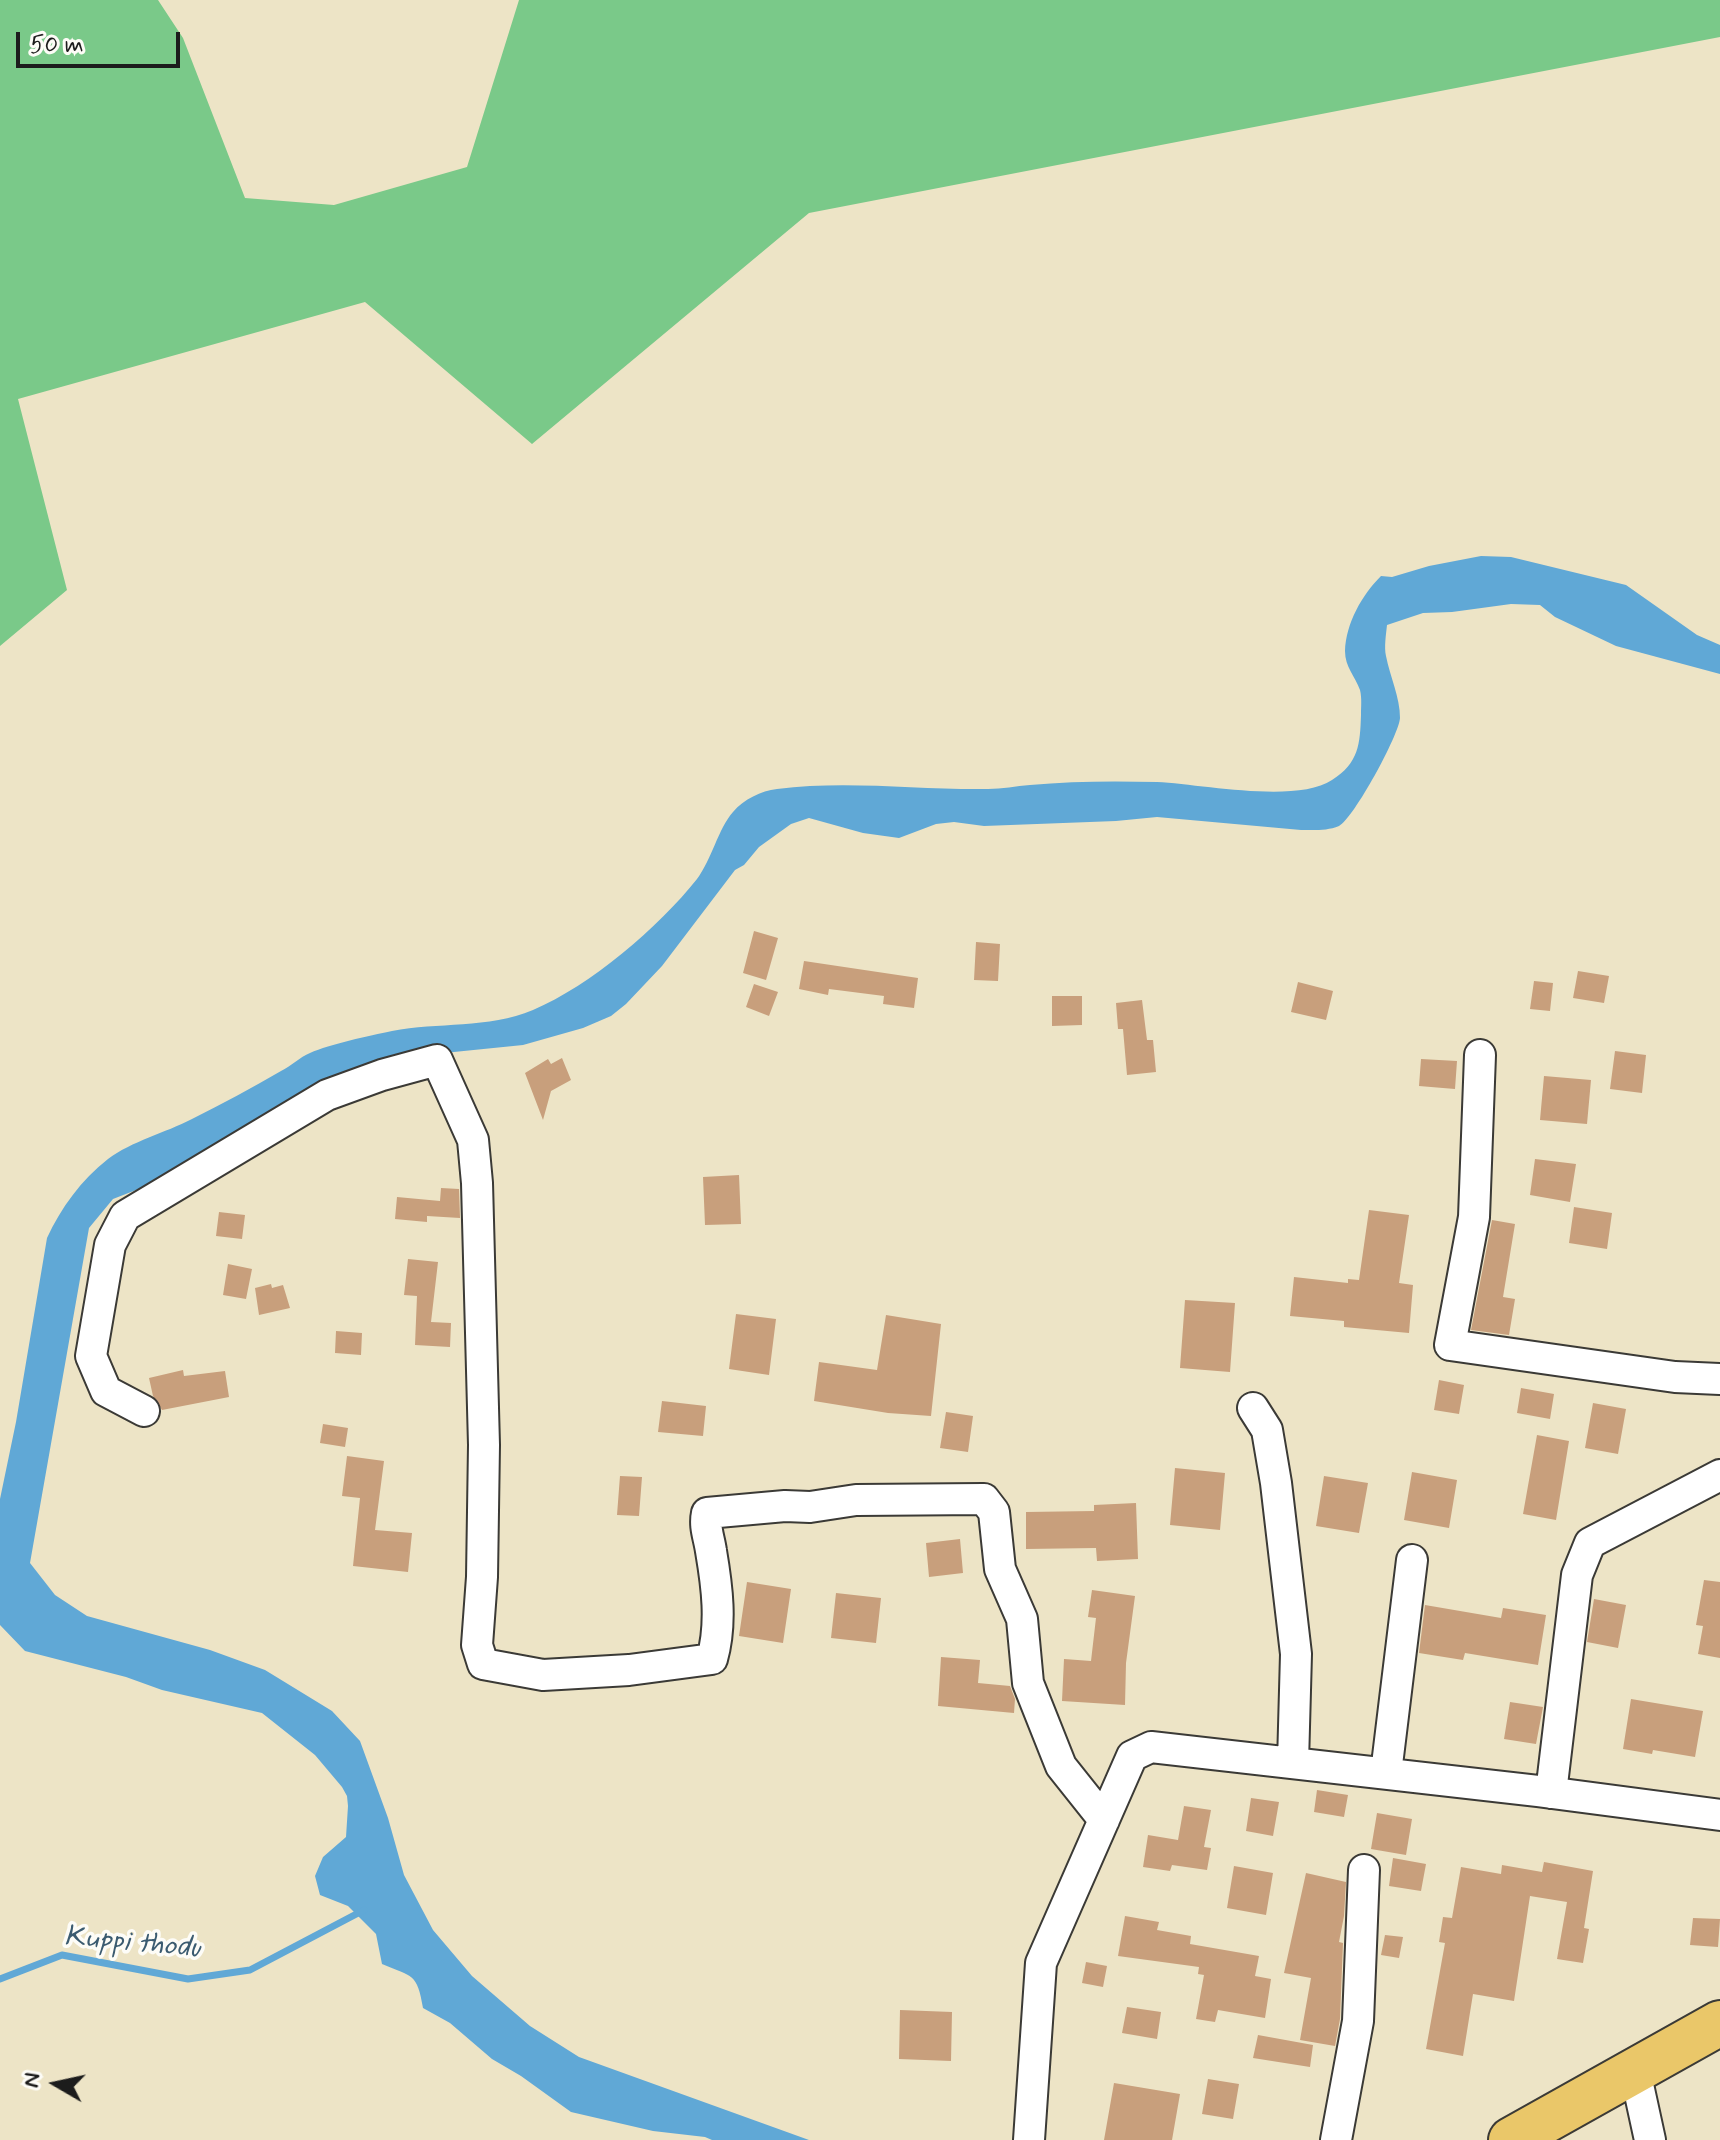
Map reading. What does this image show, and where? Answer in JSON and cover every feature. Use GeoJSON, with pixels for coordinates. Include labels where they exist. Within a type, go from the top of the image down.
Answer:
{"type":"FeatureCollection","features":[{"type":"Feature","properties":{"kind":"highway"},"geometry":{"type":"LineString","coordinates":[[1511,2140],[1720,2023]]}},
{"type":"Feature","properties":{"kind":"street"},"geometry":{"type":"LineString","coordinates":[[1480,1055],[1474,1217],[1450,1345],[1675,1377],[1720,1379]]}},
{"type":"Feature","properties":{"kind":"street"},"geometry":{"type":"LineString","coordinates":[[144,1411],[106,1391],[91,1356],[110,1245],[125,1216],[327,1095],[437,1060],[473,1140],[477,1183],[484,1445],[482,1577],[477,1645],[483,1664],[543,1675],[629,1670],[712,1659],[718,1638],[711,1548],[705,1526],[707,1513],[785,1506],[810,1507],[856,1500],[984,1499],[994,1512],[1000,1569],[1022,1619],[1028,1683],[1061,1766],[1104,1820]]}},
{"type":"Feature","properties":{"kind":"street"},"geometry":{"type":"LineString","coordinates":[[1253,1408],[1267,1430],[1294,1639],[1293,1763]]}},
{"type":"Feature","properties":{"kind":"street"},"geometry":{"type":"LineString","coordinates":[[1551,1793],[1577,1575],[1590,1543],[1720,1475]]}},
{"type":"Feature","properties":{"kind":"street"},"geometry":{"type":"LineString","coordinates":[[1386,1773],[1412,1560]]}},
{"type":"Feature","properties":{"kind":"street"},"geometry":{"type":"LineString","coordinates":[[1029,2140],[1041,1963],[1132,1756],[1151,1747],[1720,1815]]}},
{"type":"Feature","properties":{"kind":"street"},"geometry":{"type":"LineString","coordinates":[[1336,2140],[1358,2021],[1364,1870]]}},
{"type":"Feature","properties":{"kind":"street"},"geometry":{"type":"LineString","coordinates":[[1635,2071],[1650,2140]]}},
{"type":"Feature","properties":{"kind":"green space"},"geometry":{"type":"Polygon","coordinates":[[[0,0],[158,0],[183,38],[245,198],[334,205],[467,167],[519,0],[1720,0],[1720,37],[809,213],[532,444],[365,302],[18,399],[67,590],[0,646],[0,0]]]}},
{"type":"Feature","properties":{"kind":"water"},"geometry":{"type":"Polygon","coordinates":[[[1481,556],[1511,557],[1626,585],[1697,635],[1720,645],[1720,674],[1616,646],[1555,617],[1540,605],[1511,604],[1423,613],[1387,625],[1385,652],[1398,702],[1398,727],[1365,793],[1346,820],[1334,828],[1301,830],[1157,817],[984,826],[954,822],[936,824],[899,838],[863,833],[809,818],[791,824],[759,847],[744,865],[735,870],[662,966],[611,1016],[583,1028],[523,1045],[444,1053],[172,1176],[113,1199],[89,1228],[30,1563],[55,1595],[87,1616],[210,1650],[265,1670],[332,1711],[360,1741],[388,1818],[404,1875],[433,1930],[472,1976],[530,2026],[579,2057],[809,2140],[712,2140],[653,2131],[571,2112],[492,2059],[450,2023],[423,2008],[416,1982],[401,1971],[382,1964],[376,1934],[348,1906],[320,1895],[315,1876],[323,1857],[346,1837],[348,1806],[342,1787],[315,1755],[262,1713],[162,1690],[126,1677],[25,1651],[0,1625],[0,1499],[47,1238],[73,1195],[108,1159],[127,1147],[214,1108],[318,1050],[409,1028],[498,1020],[533,1010],[555,999],[600,971],[663,916],[697,879],[723,827],[737,807],[765,792],[829,785],[988,789],[1110,781],[1272,792],[1316,787],[1332,780],[1348,767],[1359,744],[1361,693],[1345,651],[1356,610],[1381,576],[1392,577],[1481,556]]]}},
{"type":"Feature","properties":{"kind":"building"},"geometry":{"type":"Polygon","coordinates":[[[754,931],[778,938],[766,980],[743,973],[754,931]]]}},
{"type":"Feature","properties":{"kind":"building"},"geometry":{"type":"Polygon","coordinates":[[[976,942],[1000,944],[998,981],[974,980],[976,942]]]}},
{"type":"Feature","properties":{"kind":"building"},"geometry":{"type":"Polygon","coordinates":[[[804,961],[918,978],[914,1008],[883,1004],[884,996],[829,989],[828,995],[799,989],[804,961]]]}},
{"type":"Feature","properties":{"kind":"building"},"geometry":{"type":"Polygon","coordinates":[[[1578,971],[1609,976],[1604,1003],[1573,998],[1578,971]]]}},
{"type":"Feature","properties":{"kind":"building"},"geometry":{"type":"Polygon","coordinates":[[[1534,981],[1553,983],[1550,1011],[1530,1009],[1534,981]]]}},
{"type":"Feature","properties":{"kind":"building"},"geometry":{"type":"Polygon","coordinates":[[[1298,982],[1333,991],[1326,1020],[1291,1012],[1298,982]]]}},
{"type":"Feature","properties":{"kind":"building"},"geometry":{"type":"Polygon","coordinates":[[[754,984],[778,992],[769,1016],[746,1007],[754,984]]]}},
{"type":"Feature","properties":{"kind":"building"},"geometry":{"type":"Polygon","coordinates":[[[1052,996],[1082,996],[1082,1025],[1052,1026],[1052,996]]]}},
{"type":"Feature","properties":{"kind":"building"},"geometry":{"type":"Polygon","coordinates":[[[1142,1000],[1147,1040],[1153,1040],[1156,1072],[1127,1075],[1123,1029],[1118,1029],[1116,1003],[1142,1000]]]}},
{"type":"Feature","properties":{"kind":"building"},"geometry":{"type":"Polygon","coordinates":[[[1615,1051],[1646,1055],[1642,1093],[1610,1089],[1615,1051]]]}},
{"type":"Feature","properties":{"kind":"building"},"geometry":{"type":"Polygon","coordinates":[[[562,1058],[571,1080],[551,1091],[543,1120],[525,1073],[548,1059],[551,1064],[562,1058]]]}},
{"type":"Feature","properties":{"kind":"building"},"geometry":{"type":"Polygon","coordinates":[[[1421,1059],[1457,1061],[1455,1089],[1419,1086],[1421,1059]]]}},
{"type":"Feature","properties":{"kind":"building"},"geometry":{"type":"Polygon","coordinates":[[[1544,1076],[1591,1080],[1587,1124],[1540,1120],[1544,1076]]]}},
{"type":"Feature","properties":{"kind":"building"},"geometry":{"type":"Polygon","coordinates":[[[1535,1159],[1576,1164],[1570,1202],[1530,1195],[1535,1159]]]}},
{"type":"Feature","properties":{"kind":"building"},"geometry":{"type":"Polygon","coordinates":[[[739,1175],[741,1224],[705,1225],[703,1177],[739,1175]]]}},
{"type":"Feature","properties":{"kind":"building"},"geometry":{"type":"Polygon","coordinates":[[[441,1188],[459,1189],[460,1218],[427,1216],[427,1222],[395,1219],[397,1197],[440,1201],[441,1188]]]}},
{"type":"Feature","properties":{"kind":"building"},"geometry":{"type":"Polygon","coordinates":[[[1574,1207],[1612,1213],[1607,1249],[1569,1243],[1574,1207]]]}},
{"type":"Feature","properties":{"kind":"building"},"geometry":{"type":"Polygon","coordinates":[[[1369,1210],[1409,1215],[1399,1283],[1413,1285],[1409,1333],[1344,1327],[1344,1321],[1290,1316],[1294,1277],[1348,1283],[1348,1279],[1359,1280],[1369,1210]]]}},
{"type":"Feature","properties":{"kind":"building"},"geometry":{"type":"Polygon","coordinates":[[[219,1212],[245,1215],[242,1239],[216,1236],[219,1212]]]}},
{"type":"Feature","properties":{"kind":"building"},"geometry":{"type":"Polygon","coordinates":[[[1492,1220],[1515,1224],[1503,1297],[1515,1299],[1509,1335],[1471,1330],[1492,1220]]]}},
{"type":"Feature","properties":{"kind":"building"},"geometry":{"type":"Polygon","coordinates":[[[408,1259],[438,1262],[431,1322],[451,1323],[450,1347],[415,1345],[417,1296],[404,1295],[408,1259]]]}},
{"type":"Feature","properties":{"kind":"building"},"geometry":{"type":"Polygon","coordinates":[[[228,1264],[252,1269],[246,1299],[223,1295],[228,1264]]]}},
{"type":"Feature","properties":{"kind":"building"},"geometry":{"type":"Polygon","coordinates":[[[271,1284],[272,1288],[283,1285],[290,1308],[259,1315],[255,1288],[271,1284]]]}},
{"type":"Feature","properties":{"kind":"building"},"geometry":{"type":"Polygon","coordinates":[[[1185,1300],[1235,1303],[1230,1372],[1180,1368],[1185,1300]]]}},
{"type":"Feature","properties":{"kind":"building"},"geometry":{"type":"Polygon","coordinates":[[[736,1314],[776,1319],[769,1375],[729,1369],[736,1314]]]}},
{"type":"Feature","properties":{"kind":"building"},"geometry":{"type":"Polygon","coordinates":[[[886,1315],[941,1324],[931,1416],[888,1413],[814,1401],[819,1362],[877,1370],[886,1315]]]}},
{"type":"Feature","properties":{"kind":"building"},"geometry":{"type":"Polygon","coordinates":[[[336,1331],[362,1333],[361,1355],[335,1353],[336,1331]]]}},
{"type":"Feature","properties":{"kind":"building"},"geometry":{"type":"Polygon","coordinates":[[[183,1370],[184,1376],[225,1371],[229,1397],[162,1410],[153,1396],[149,1378],[183,1370]]]}},
{"type":"Feature","properties":{"kind":"building"},"geometry":{"type":"Polygon","coordinates":[[[1439,1380],[1464,1385],[1459,1414],[1434,1410],[1439,1380]]]}},
{"type":"Feature","properties":{"kind":"building"},"geometry":{"type":"Polygon","coordinates":[[[1521,1388],[1554,1394],[1550,1419],[1517,1413],[1521,1388]]]}},
{"type":"Feature","properties":{"kind":"building"},"geometry":{"type":"Polygon","coordinates":[[[662,1401],[706,1406],[703,1436],[658,1432],[662,1401]]]}},
{"type":"Feature","properties":{"kind":"building"},"geometry":{"type":"Polygon","coordinates":[[[1593,1403],[1626,1409],[1618,1454],[1585,1448],[1593,1403]]]}},
{"type":"Feature","properties":{"kind":"building"},"geometry":{"type":"Polygon","coordinates":[[[946,1412],[973,1416],[968,1452],[940,1448],[946,1412]]]}},
{"type":"Feature","properties":{"kind":"building"},"geometry":{"type":"Polygon","coordinates":[[[323,1424],[348,1428],[345,1447],[320,1443],[323,1424]]]}},
{"type":"Feature","properties":{"kind":"building"},"geometry":{"type":"Polygon","coordinates":[[[1537,1435],[1569,1441],[1556,1520],[1523,1514],[1537,1435]]]}},
{"type":"Feature","properties":{"kind":"building"},"geometry":{"type":"Polygon","coordinates":[[[347,1456],[384,1461],[375,1530],[412,1533],[408,1572],[353,1566],[360,1498],[342,1496],[347,1456]]]}},
{"type":"Feature","properties":{"kind":"building"},"geometry":{"type":"Polygon","coordinates":[[[1175,1468],[1225,1473],[1220,1530],[1170,1525],[1175,1468]]]}},
{"type":"Feature","properties":{"kind":"building"},"geometry":{"type":"Polygon","coordinates":[[[1412,1472],[1457,1480],[1449,1528],[1404,1520],[1412,1472]]]}},
{"type":"Feature","properties":{"kind":"building"},"geometry":{"type":"Polygon","coordinates":[[[620,1476],[642,1477],[639,1516],[617,1515],[620,1476]]]}},
{"type":"Feature","properties":{"kind":"building"},"geometry":{"type":"Polygon","coordinates":[[[1324,1476],[1368,1483],[1359,1533],[1316,1526],[1324,1476]]]}},
{"type":"Feature","properties":{"kind":"building"},"geometry":{"type":"Polygon","coordinates":[[[1136,1503],[1138,1559],[1097,1561],[1096,1548],[1026,1549],[1026,1512],[1094,1511],[1094,1505],[1136,1503]]]}},
{"type":"Feature","properties":{"kind":"building"},"geometry":{"type":"Polygon","coordinates":[[[960,1539],[963,1573],[929,1577],[926,1543],[960,1539]]]}},
{"type":"Feature","properties":{"kind":"building"},"geometry":{"type":"Polygon","coordinates":[[[1704,1580],[1720,1582],[1720,1658],[1698,1654],[1703,1626],[1696,1625],[1704,1580]]]}},
{"type":"Feature","properties":{"kind":"building"},"geometry":{"type":"Polygon","coordinates":[[[747,1582],[791,1589],[783,1643],[739,1636],[747,1582]]]}},
{"type":"Feature","properties":{"kind":"building"},"geometry":{"type":"Polygon","coordinates":[[[1092,1590],[1135,1596],[1126,1663],[1125,1705],[1062,1701],[1064,1659],[1091,1661],[1096,1618],[1088,1617],[1092,1590]]]}},
{"type":"Feature","properties":{"kind":"building"},"geometry":{"type":"Polygon","coordinates":[[[836,1593],[881,1598],[876,1643],[831,1638],[836,1593]]]}},
{"type":"Feature","properties":{"kind":"building"},"geometry":{"type":"Polygon","coordinates":[[[1594,1599],[1626,1605],[1618,1648],[1587,1642],[1594,1599]]]}},
{"type":"Feature","properties":{"kind":"building"},"geometry":{"type":"Polygon","coordinates":[[[1425,1605],[1501,1618],[1503,1608],[1546,1615],[1538,1665],[1465,1653],[1463,1660],[1419,1653],[1425,1605]]]}},
{"type":"Feature","properties":{"kind":"building"},"geometry":{"type":"Polygon","coordinates":[[[941,1657],[980,1660],[978,1683],[1010,1686],[1015,1699],[1014,1713],[938,1706],[941,1657]]]}},
{"type":"Feature","properties":{"kind":"building"},"geometry":{"type":"Polygon","coordinates":[[[1631,1699],[1703,1711],[1695,1757],[1623,1749],[1631,1699]]]}},
{"type":"Feature","properties":{"kind":"building"},"geometry":{"type":"Polygon","coordinates":[[[1510,1702],[1543,1707],[1536,1744],[1504,1739],[1510,1702]]]}},
{"type":"Feature","properties":{"kind":"building"},"geometry":{"type":"Polygon","coordinates":[[[1317,1790],[1348,1795],[1344,1817],[1314,1812],[1317,1790]]]}},
{"type":"Feature","properties":{"kind":"building"},"geometry":{"type":"Polygon","coordinates":[[[1251,1798],[1279,1802],[1273,1836],[1246,1831],[1251,1798]]]}},
{"type":"Feature","properties":{"kind":"building"},"geometry":{"type":"Polygon","coordinates":[[[1184,1806],[1211,1810],[1204,1847],[1211,1848],[1207,1870],[1172,1865],[1170,1871],[1143,1867],[1148,1835],[1178,1840],[1184,1806]]]}},
{"type":"Feature","properties":{"kind":"building"},"geometry":{"type":"Polygon","coordinates":[[[1377,1813],[1412,1819],[1406,1855],[1371,1849],[1377,1813]]]}},
{"type":"Feature","properties":{"kind":"building"},"geometry":{"type":"Polygon","coordinates":[[[1393,1858],[1426,1864],[1421,1891],[1389,1886],[1393,1858]]]}},
{"type":"Feature","properties":{"kind":"building"},"geometry":{"type":"Polygon","coordinates":[[[1544,1862],[1593,1871],[1584,1928],[1589,1929],[1583,1963],[1557,1959],[1567,1902],[1530,1896],[1514,2001],[1473,1994],[1463,2056],[1426,2049],[1445,1943],[1439,1942],[1443,1917],[1452,1918],[1461,1867],[1501,1874],[1502,1865],[1542,1872],[1544,1862]]]}},
{"type":"Feature","properties":{"kind":"building"},"geometry":{"type":"Polygon","coordinates":[[[1234,1866],[1273,1873],[1266,1915],[1227,1908],[1234,1866]]]}},
{"type":"Feature","properties":{"kind":"building"},"geometry":{"type":"Polygon","coordinates":[[[1306,1873],[1346,1882],[1339,1942],[1343,1943],[1340,2019],[1335,2046],[1300,2040],[1311,1978],[1284,1973],[1306,1873]]]}},
{"type":"Feature","properties":{"kind":"building"},"geometry":{"type":"Polygon","coordinates":[[[1125,1916],[1159,1922],[1157,1930],[1191,1936],[1190,1944],[1259,1956],[1255,1976],[1271,1979],[1265,2018],[1218,2010],[1215,2022],[1196,2019],[1204,1975],[1198,1974],[1199,1967],[1118,1956],[1125,1916]]]}},
{"type":"Feature","properties":{"kind":"building"},"geometry":{"type":"Polygon","coordinates":[[[1693,1918],[1720,1919],[1718,1947],[1690,1945],[1693,1918]]]}},
{"type":"Feature","properties":{"kind":"building"},"geometry":{"type":"Polygon","coordinates":[[[1385,1935],[1403,1937],[1399,1958],[1381,1955],[1385,1935]]]}},
{"type":"Feature","properties":{"kind":"building"},"geometry":{"type":"Polygon","coordinates":[[[1086,1962],[1107,1966],[1103,1987],[1082,1983],[1086,1962]]]}},
{"type":"Feature","properties":{"kind":"building"},"geometry":{"type":"Polygon","coordinates":[[[1127,2007],[1161,2012],[1157,2039],[1122,2033],[1127,2007]]]}},
{"type":"Feature","properties":{"kind":"building"},"geometry":{"type":"Polygon","coordinates":[[[900,2010],[952,2012],[951,2061],[899,2059],[900,2010]]]}},
{"type":"Feature","properties":{"kind":"building"},"geometry":{"type":"Polygon","coordinates":[[[1258,2035],[1313,2045],[1310,2067],[1253,2058],[1258,2035]]]}},
{"type":"Feature","properties":{"kind":"building"},"geometry":{"type":"Polygon","coordinates":[[[1208,2079],[1239,2084],[1233,2119],[1202,2114],[1208,2079]]]}},
{"type":"Feature","properties":{"kind":"building"},"geometry":{"type":"Polygon","coordinates":[[[1114,2083],[1180,2094],[1172,2140],[1104,2140],[1114,2083]]]}},
{"type":"Feature","properties":{"kind":"waterway","name":"Kuppi thodu"},"geometry":{"type":"LineString","coordinates":[[0,1979],[62,1955],[188,1979],[250,1970],[364,1910]]}}]}
